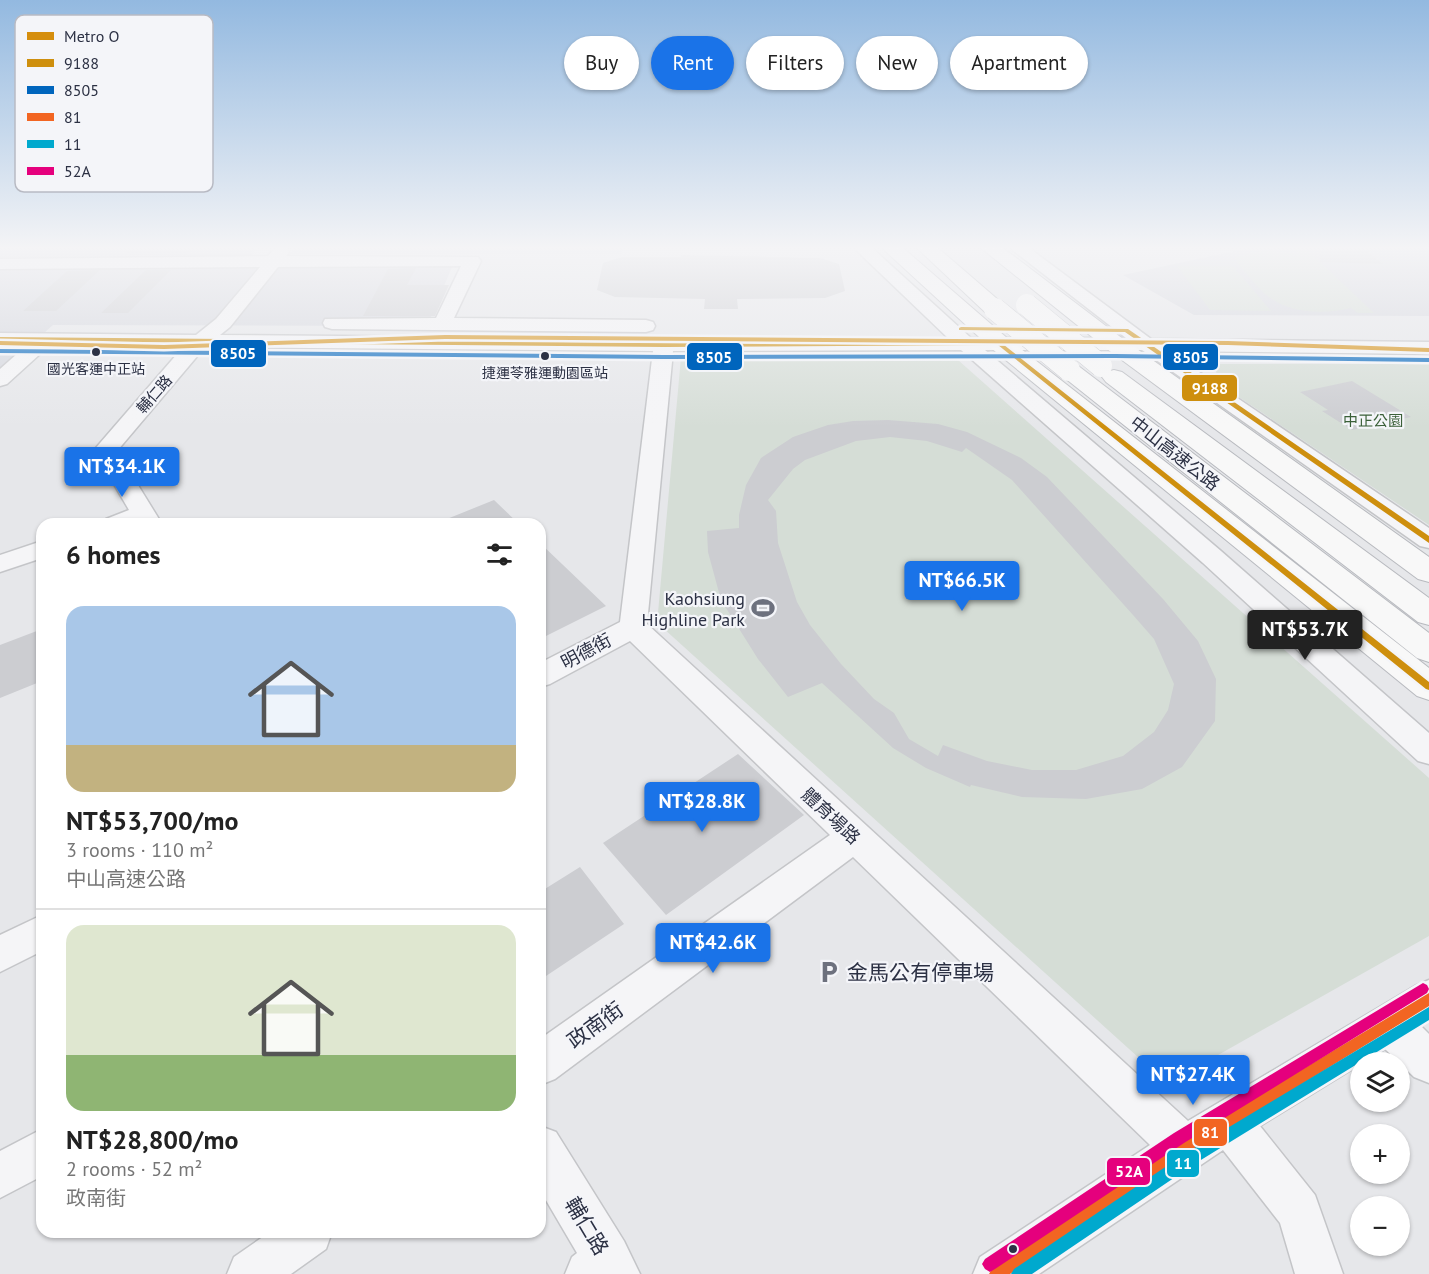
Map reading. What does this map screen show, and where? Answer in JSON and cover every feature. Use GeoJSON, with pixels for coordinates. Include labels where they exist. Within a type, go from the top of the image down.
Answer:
{"type":"FeatureCollection","features":[{"type":"Feature","properties":{"kind":"highway"},"geometry":{"type":"LineString","coordinates":[[947,307],[974,336],[1429,687]]}},
{"type":"Feature","properties":{"kind":"highway","name":"中山高速公路"},"geometry":{"type":"LineString","coordinates":[[993,307],[1069,370],[1429,650]]}},
{"type":"Feature","properties":{"kind":"highway","name":"中山高速公路"},"geometry":{"type":"LineString","coordinates":[[1039,307],[1110,342],[1429,614]]}},
{"type":"Feature","properties":{"kind":"highway"},"geometry":{"type":"LineString","coordinates":[[1066,307],[1110,342],[1429,572]]}},
{"type":"Feature","properties":{"kind":"street","name":"輔仁路"},"geometry":{"type":"LineString","coordinates":[[147,518],[105,450],[199,342],[223,323],[236,307]]}},
{"type":"Feature","properties":{"kind":"street"},"geometry":{"type":"LineString","coordinates":[[443,323],[450,307]]}},
{"type":"Feature","properties":{"kind":"street"},"geometry":{"type":"LineString","coordinates":[[938,307],[974,336],[1212,557],[1429,752]]}},
{"type":"Feature","properties":{"kind":"street"},"geometry":{"type":"LineString","coordinates":[[1076,307],[1110,342],[1429,330]]}},
{"type":"Feature","properties":{"kind":"street"},"geometry":{"type":"LineString","coordinates":[[0,322],[270,323]]}},
{"type":"Feature","properties":{"kind":"street"},"geometry":{"type":"LineString","coordinates":[[316,323],[443,323],[974,336],[1147,345],[1429,348]]}},
{"type":"Feature","properties":{"kind":"street"},"geometry":{"type":"LineString","coordinates":[[0,339],[664,345],[974,336]]}},
{"type":"Feature","properties":{"kind":"street"},"geometry":{"type":"LineString","coordinates":[[0,380],[45,339]]}},
{"type":"Feature","properties":{"kind":"street"},"geometry":{"type":"LineString","coordinates":[[633,627],[664,345]]}},
{"type":"Feature","properties":{"kind":"street"},"geometry":{"type":"LineString","coordinates":[[1147,345],[1429,540]]}},
{"type":"Feature","properties":{"kind":"street"},"geometry":{"type":"LineString","coordinates":[[0,564],[36,551]]}},
{"type":"Feature","properties":{"kind":"street"},"geometry":{"type":"LineString","coordinates":[[1212,557],[1356,672],[1429,725]]}},
{"type":"Feature","properties":{"kind":"street","name":"明德街"},"geometry":{"type":"LineString","coordinates":[[546,673],[633,627]]}},
{"type":"Feature","properties":{"kind":"street","name":"體育場路"},"geometry":{"type":"LineString","coordinates":[[633,627],[1185,1148]]}},
{"type":"Feature","properties":{"kind":"street","name":"政南街"},"geometry":{"type":"LineString","coordinates":[[546,1060],[854,837]]}},
{"type":"Feature","properties":{"kind":"street"},"geometry":{"type":"LineString","coordinates":[[0,954],[36,935]]}},
{"type":"Feature","properties":{"kind":"street"},"geometry":{"type":"LineString","coordinates":[[997,1274],[1185,1148],[1429,999]]}},
{"type":"Feature","properties":{"kind":"street"},"geometry":{"type":"LineString","coordinates":[[1389,1024],[1429,1062]]}},
{"type":"Feature","properties":{"kind":"street"},"geometry":{"type":"LineString","coordinates":[[1228,1121],[1299,1210],[1319,1274]]}},
{"type":"Feature","properties":{"kind":"street"},"geometry":{"type":"LineString","coordinates":[[0,1176],[36,1155]]}},
{"type":"Feature","properties":{"kind":"street","name":"輔仁路"},"geometry":{"type":"LineString","coordinates":[[546,1159],[604,1269]]}},
{"type":"Feature","properties":{"kind":"street"},"geometry":{"type":"LineString","coordinates":[[251,1274],[301,1238]]}},
{"type":"Feature","properties":{"kind":"shaded area"},"geometry":{"type":"Polygon","coordinates":[[[0,307],[435,307],[427,326],[53,325],[0,372],[0,307]]]}},
{"type":"Feature","properties":{"kind":"shaded area"},"geometry":{"type":"Polygon","coordinates":[[[1181,307],[1429,307],[1429,316],[1194,315],[1181,307]]]}},
{"type":"Feature","properties":{"kind":"green space"},"geometry":{"type":"Polygon","coordinates":[[[1208,307],[1268,307],[1271,311],[1210,310],[1208,307]]]}},
{"type":"Feature","properties":{"kind":"green space"},"geometry":{"type":"Polygon","coordinates":[[[1290,307],[1368,307],[1374,313],[1358,313],[1351,308],[1320,312],[1290,307]]]}},
{"type":"Feature","properties":{"kind":"green space"},"geometry":{"type":"Polygon","coordinates":[[[941,353],[958,360],[1429,778],[1429,936],[1188,1072],[1149,1067],[663,628],[658,613],[681,357],[690,354],[941,353]]]}},
{"type":"Feature","properties":{"kind":"green space","name":"中正公園"},"geometry":{"type":"Polygon","coordinates":[[[1215,364],[1429,364],[1429,525],[1218,383],[1215,364]]]}},
{"type":"Feature","properties":{"kind":"building"},"geometry":{"type":"Polygon","coordinates":[[[27,307],[60,307],[56,311],[23,311],[27,307]]]}},
{"type":"Feature","properties":{"kind":"building"},"geometry":{"type":"Polygon","coordinates":[[[107,307],[134,307],[128,313],[101,313],[107,307]]]}},
{"type":"Feature","properties":{"kind":"building"},"geometry":{"type":"Polygon","coordinates":[[[368,307],[439,307],[435,316],[363,316],[368,307]]]}},
{"type":"Feature","properties":{"kind":"building"},"geometry":{"type":"Polygon","coordinates":[[[738,307],[738,309],[704,309],[738,307]]]}},
{"type":"Feature","properties":{"kind":"building"},"geometry":{"type":"Polygon","coordinates":[[[1352,381],[1411,417],[1352,430],[1322,411],[1328,410],[1300,392],[1352,381]]]}},
{"type":"Feature","properties":{"kind":"building","name":"Kaohsiung Highline Park"},"geometry":{"type":"Polygon","coordinates":[[[888,420],[938,424],[967,432],[1021,458],[1047,477],[1163,599],[1198,641],[1216,679],[1215,721],[1182,767],[1142,789],[1086,799],[1022,797],[971,785],[970,787],[926,768],[893,748],[822,683],[788,697],[758,659],[721,600],[708,552],[707,531],[739,528],[739,515],[746,485],[761,458],[793,437],[828,425],[853,421],[888,420]],[[890,437],[856,441],[805,460],[793,469],[768,500],[776,511],[778,543],[797,602],[810,625],[841,664],[874,699],[894,713],[909,739],[938,756],[943,745],[987,761],[1032,770],[1076,770],[1123,756],[1154,732],[1168,710],[1174,684],[1154,639],[1012,480],[966,448],[962,452],[927,441],[890,437]]]}},
{"type":"Feature","properties":{"kind":"building"},"geometry":{"type":"Polygon","coordinates":[[[494,500],[513,518],[449,518],[494,500]]]}},
{"type":"Feature","properties":{"kind":"building"},"geometry":{"type":"Polygon","coordinates":[[[546,549],[606,606],[546,636],[546,549]]]}},
{"type":"Feature","properties":{"kind":"building"},"geometry":{"type":"Polygon","coordinates":[[[36,631],[36,683],[0,698],[0,645],[36,631]]]}},
{"type":"Feature","properties":{"kind":"building"},"geometry":{"type":"Polygon","coordinates":[[[738,754],[804,815],[666,915],[603,843],[738,754]]]}},
{"type":"Feature","properties":{"kind":"building"},"geometry":{"type":"Polygon","coordinates":[[[580,867],[624,924],[546,976],[546,888],[580,867]]]}},
{"type":"Feature","properties":{"kind":"metro line","name":"O"},"geometry":{"type":"LineString","coordinates":[[0,343],[164,347],[445,337],[1228,343],[1429,350]]}},
{"type":"Feature","properties":{"kind":"transit line","name":"9188"},"geometry":{"type":"LineString","coordinates":[[961,329],[1126,330],[1429,540]]}},
{"type":"Feature","properties":{"kind":"transit line","name":"9188"},"geometry":{"type":"LineString","coordinates":[[0,339],[664,345],[999,343],[1429,687]]}},
{"type":"Feature","properties":{"kind":"transit line","name":"8505"},"geometry":{"type":"LineString","coordinates":[[0,351],[664,357],[1115,356],[1429,360]]}},
{"type":"Feature","properties":{"kind":"transit line","name":"52A"},"geometry":{"type":"LineString","coordinates":[[990,1264],[1179,1138],[1423,989]]}},
{"type":"Feature","properties":{"kind":"transit line","name":"81"},"geometry":{"type":"LineString","coordinates":[[997,1274],[1185,1148],[1429,999]]}},
{"type":"Feature","properties":{"kind":"transit line","name":"11"},"geometry":{"type":"LineString","coordinates":[[1019,1274],[1191,1158],[1429,1013]]}},
{"type":"Feature","properties":{"kind":"place","name":"國光客運中正站"},"geometry":{"type":"Point","coordinates":[96,352]}},
{"type":"Feature","properties":{"kind":"place","name":"捷運苓雅運動園區站"},"geometry":{"type":"Point","coordinates":[545,356]}},
{"type":"Feature","properties":{"kind":"place","name":"Kaohsiung Highline Park"},"geometry":{"type":"Point","coordinates":[763,608]}},
{"type":"Feature","properties":{"kind":"place","name":"金馬公有停車場"},"geometry":{"type":"Point","coordinates":[829,972]}}]}
